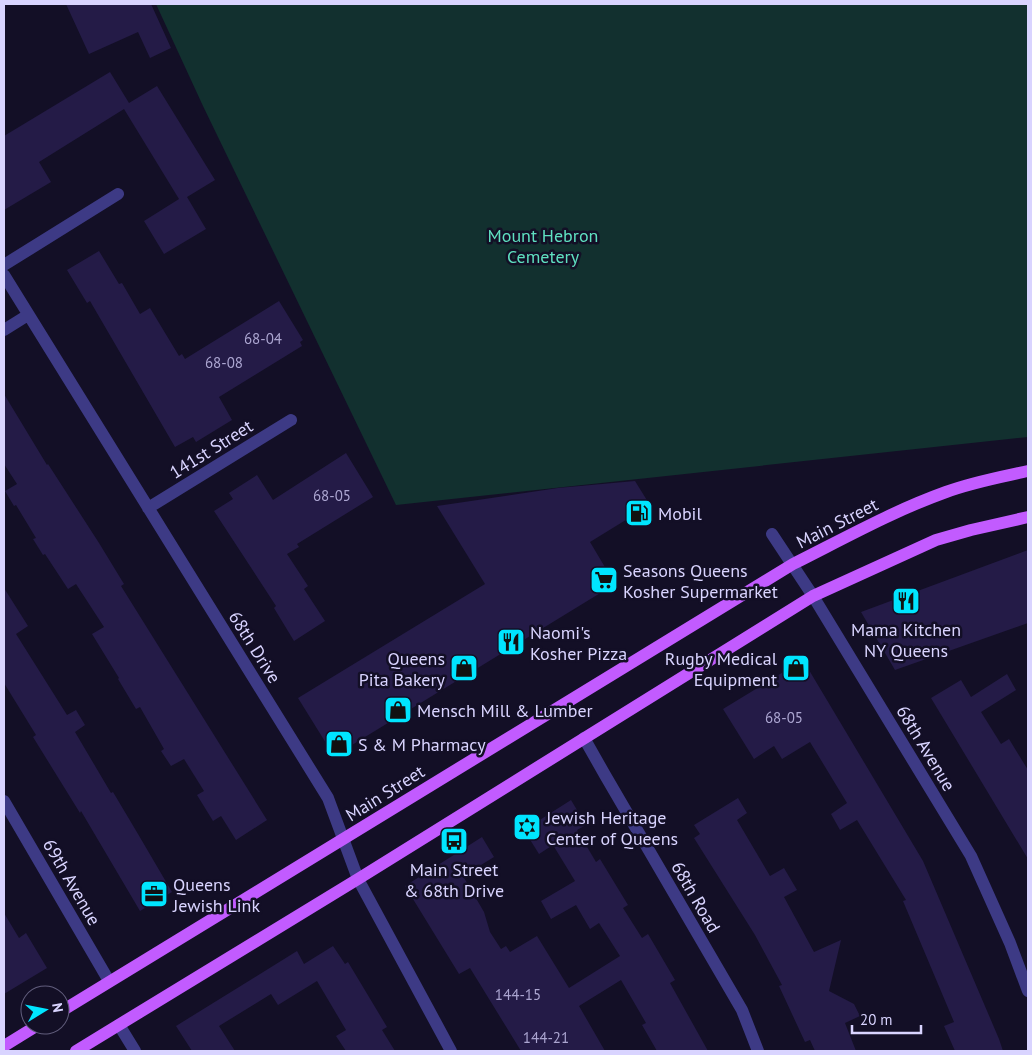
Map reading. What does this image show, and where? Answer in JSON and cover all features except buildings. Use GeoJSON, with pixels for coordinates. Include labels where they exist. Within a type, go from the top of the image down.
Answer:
{"type":"FeatureCollection","features":[{"type":"Feature","properties":{"kind":"main road","name":"Main Street"},"geometry":{"type":"LineString","coordinates":[[70,1006],[793,564],[892,514],[927,499],[973,484],[1028,471]]}},
{"type":"Feature","properties":{"kind":"main road"},"geometry":{"type":"LineString","coordinates":[[76,1051],[358,879],[813,596],[936,540],[1028,517]]}},
{"type":"Feature","properties":{"kind":"main road"},"geometry":{"type":"LineString","coordinates":[[4,1046],[22,1035]]}},
{"type":"Feature","properties":{"kind":"street"},"geometry":{"type":"LineString","coordinates":[[4,265],[118,194]]}},
{"type":"Feature","properties":{"kind":"street","name":"68th Drive"},"geometry":{"type":"LineString","coordinates":[[4,275],[328,798],[358,879],[451,1051]]}},
{"type":"Feature","properties":{"kind":"street"},"geometry":{"type":"LineString","coordinates":[[4,330],[28,315]]}},
{"type":"Feature","properties":{"kind":"street","name":"141st Street"},"geometry":{"type":"LineString","coordinates":[[148,508],[291,420]]}},
{"type":"Feature","properties":{"kind":"street","name":"68th Avenue"},"geometry":{"type":"LineString","coordinates":[[772,534],[813,596],[971,856],[1010,943],[1028,991]]}},
{"type":"Feature","properties":{"kind":"street","name":"68th Road"},"geometry":{"type":"LineString","coordinates":[[584,738],[742,1010],[758,1051]]}},
{"type":"Feature","properties":{"kind":"street","name":"69th Avenue"},"geometry":{"type":"LineString","coordinates":[[4,801],[109,981]]}},
{"type":"Feature","properties":{"kind":"street"},"geometry":{"type":"LineString","coordinates":[[119,1025],[135,1051]]}},
{"type":"Feature","properties":{"kind":"green space","name":"Mount Hebron Cemetery"},"geometry":{"type":"Polygon","coordinates":[[[156,4],[1028,4],[1028,437],[396,505],[203,106],[156,4]]]}},
{"type":"Feature","properties":{"kind":"place","name":"Mobil"},"geometry":{"type":"Point","coordinates":[639,513]}},
{"type":"Feature","properties":{"kind":"place","name":"Seasons Queens Kosher Supermarket"},"geometry":{"type":"Point","coordinates":[604,580]}},
{"type":"Feature","properties":{"kind":"place","name":"Mama Kitchen NY Queens"},"geometry":{"type":"Point","coordinates":[906,601]}},
{"type":"Feature","properties":{"kind":"place","name":"Naomi's Kosher Pizza"},"geometry":{"type":"Point","coordinates":[511,642]}},
{"type":"Feature","properties":{"kind":"place","name":"Queens Pita Bakery"},"geometry":{"type":"Point","coordinates":[464,668]}},
{"type":"Feature","properties":{"kind":"place","name":"Rugby Medical Equipment"},"geometry":{"type":"Point","coordinates":[796,668]}},
{"type":"Feature","properties":{"kind":"place","name":"Mensch Mill & Lumber"},"geometry":{"type":"Point","coordinates":[398,710]}},
{"type":"Feature","properties":{"kind":"place","name":"S & M Pharmacy"},"geometry":{"type":"Point","coordinates":[339,744]}},
{"type":"Feature","properties":{"kind":"place","name":"Jewish Heritage Center of Queens"},"geometry":{"type":"Point","coordinates":[527,827]}},
{"type":"Feature","properties":{"kind":"place","name":"Main Street & 68th Drive"},"geometry":{"type":"Point","coordinates":[454,841]}},
{"type":"Feature","properties":{"kind":"place","name":"Queens Jewish Link"},"geometry":{"type":"Point","coordinates":[154,894]}}]}
